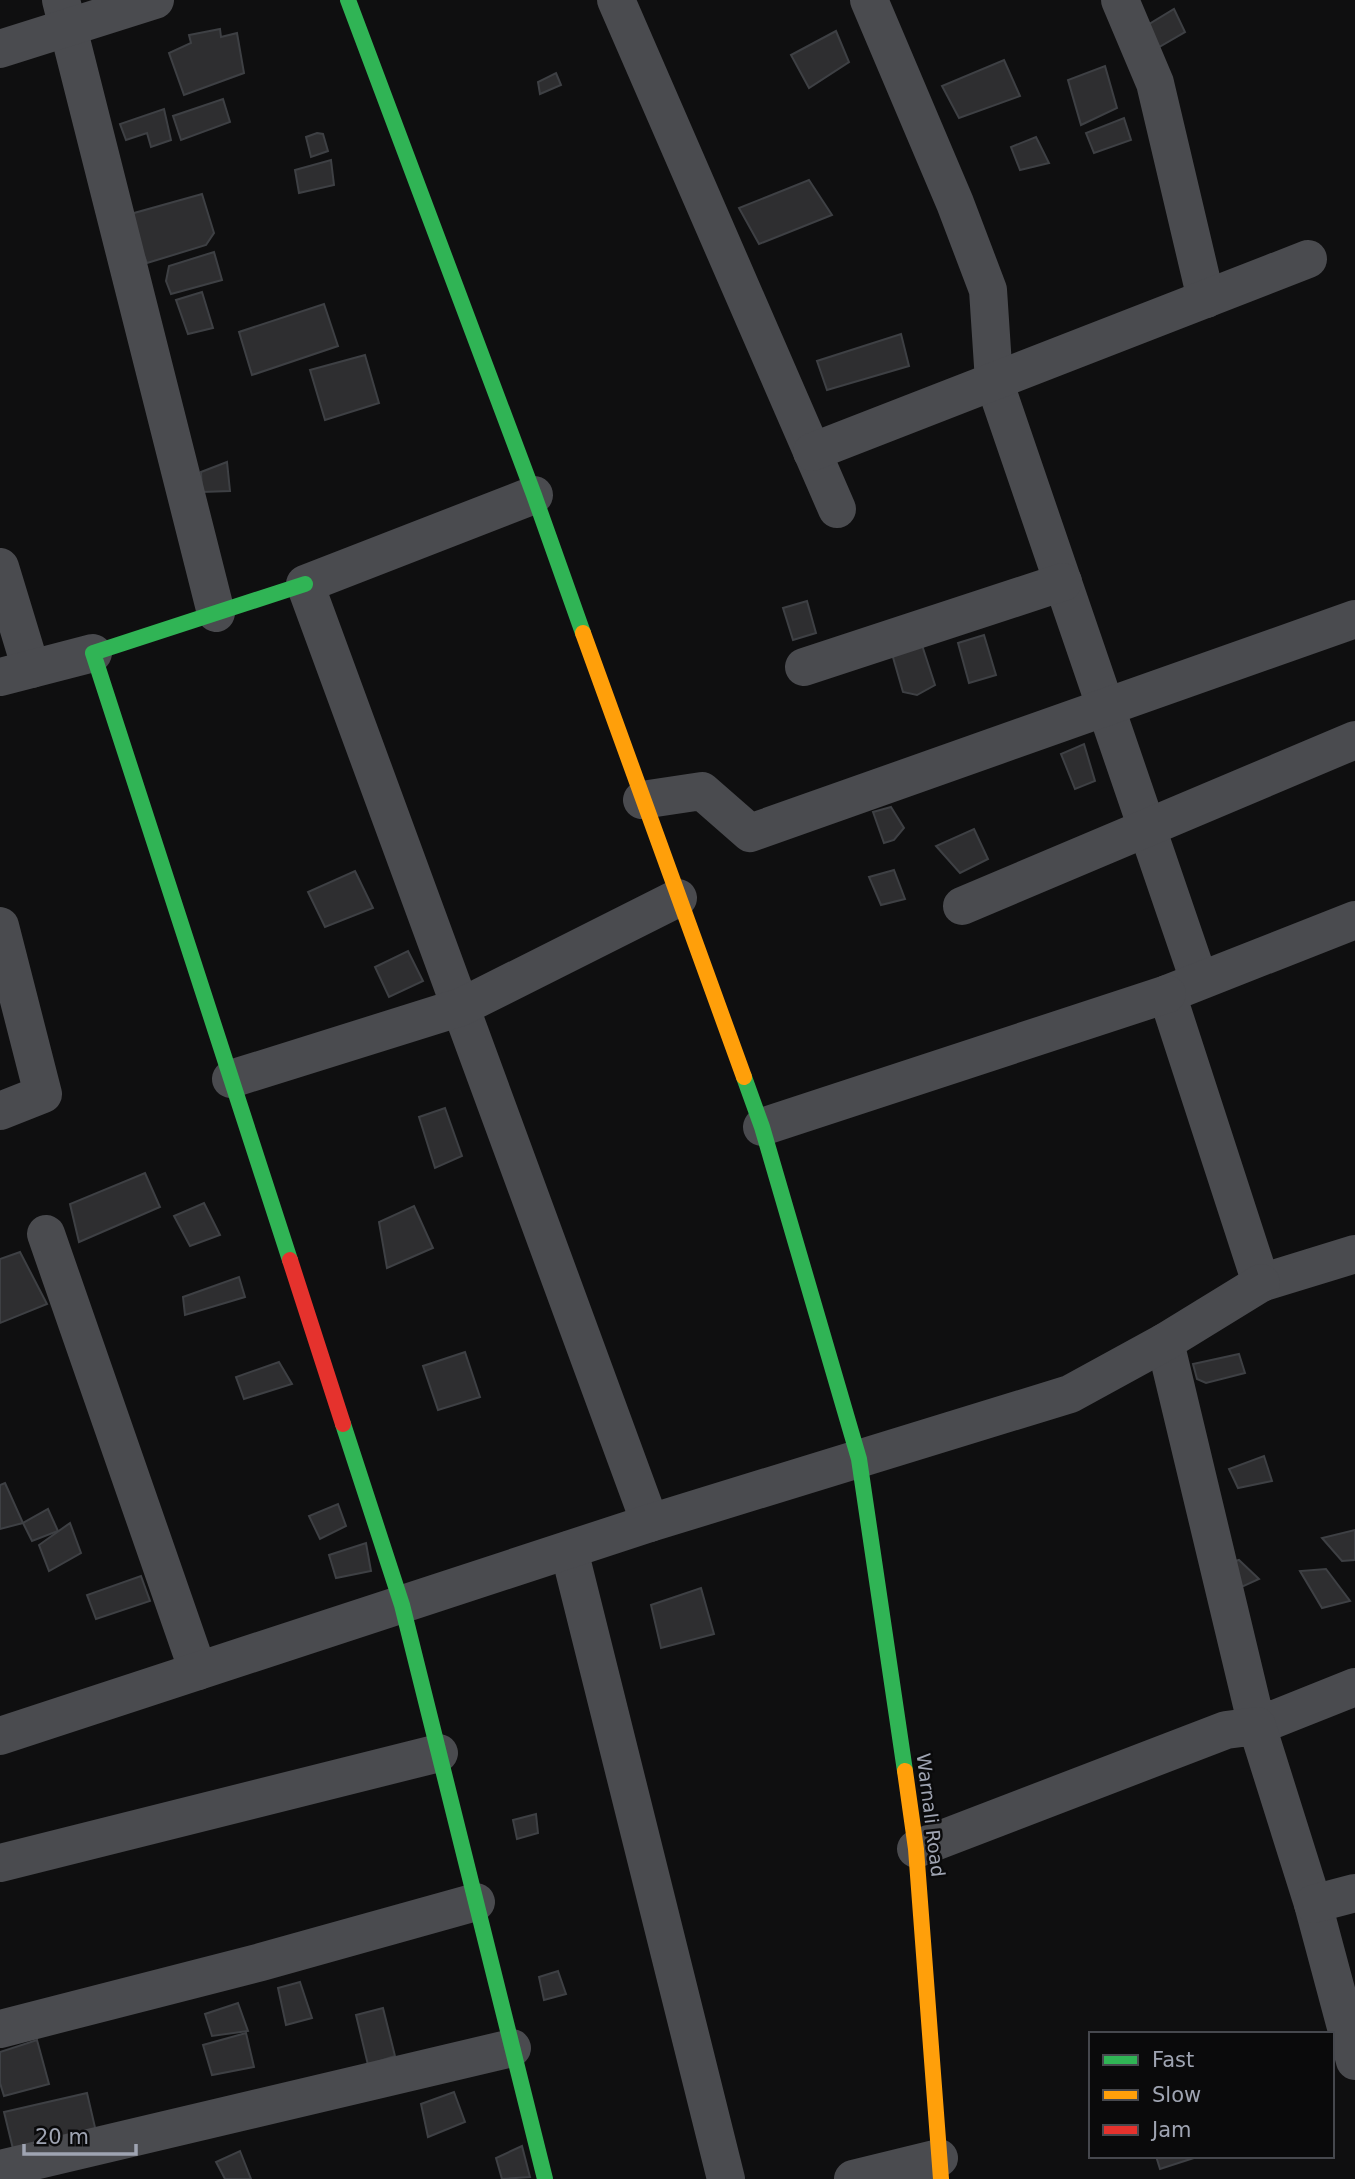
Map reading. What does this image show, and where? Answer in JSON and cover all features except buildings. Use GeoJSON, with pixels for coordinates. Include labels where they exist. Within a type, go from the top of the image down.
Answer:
{"type":"FeatureCollection","features":[{"type":"Feature","properties":{"kind":"main road","name":"Warnali Road"},"geometry":{"type":"LineString","coordinates":[[348,0],[534,495],[762,1126],[859,1459],[916,1849],[940,2169]]}},
{"type":"Feature","properties":{"kind":"main road"},"geometry":{"type":"LineString","coordinates":[[305,584],[93,653],[402,1605],[545,2179]]}},
{"type":"Feature","properties":{"kind":"street"},"geometry":{"type":"LineString","coordinates":[[0,49],[65,14],[155,0]]}},
{"type":"Feature","properties":{"kind":"street"},"geometry":{"type":"LineString","coordinates":[[616,0],[836,509]]}},
{"type":"Feature","properties":{"kind":"street"},"geometry":{"type":"LineString","coordinates":[[869,0],[955,203],[988,290],[994,381],[1147,828],[1183,987],[1261,1283]]}},
{"type":"Feature","properties":{"kind":"street"},"geometry":{"type":"LineString","coordinates":[[1120,0],[1155,83],[1206,299]]}},
{"type":"Feature","properties":{"kind":"street"},"geometry":{"type":"LineString","coordinates":[[65,14],[216,613]]}},
{"type":"Feature","properties":{"kind":"street"},"geometry":{"type":"LineString","coordinates":[[812,452],[1308,259]]}},
{"type":"Feature","properties":{"kind":"street"},"geometry":{"type":"LineString","coordinates":[[534,495],[305,584],[650,1523]]}},
{"type":"Feature","properties":{"kind":"street"},"geometry":{"type":"LineString","coordinates":[[0,567],[15,673],[93,653]]}},
{"type":"Feature","properties":{"kind":"street"},"geometry":{"type":"LineString","coordinates":[[804,667],[1063,582]]}},
{"type":"Feature","properties":{"kind":"street"},"geometry":{"type":"LineString","coordinates":[[642,800],[702,791],[750,832],[1355,619]]}},
{"type":"Feature","properties":{"kind":"street"},"geometry":{"type":"LineString","coordinates":[[962,906],[1355,740]]}},
{"type":"Feature","properties":{"kind":"street"},"geometry":{"type":"LineString","coordinates":[[231,1079],[461,1007],[678,898]]}},
{"type":"Feature","properties":{"kind":"street"},"geometry":{"type":"LineString","coordinates":[[762,1126],[1183,987],[1355,920]]}},
{"type":"Feature","properties":{"kind":"street"},"geometry":{"type":"LineString","coordinates":[[0,926],[43,1094],[0,1111]]}},
{"type":"Feature","properties":{"kind":"street"},"geometry":{"type":"LineString","coordinates":[[46,1234],[198,1671]]}},
{"type":"Feature","properties":{"kind":"street"},"geometry":{"type":"LineString","coordinates":[[0,1736],[650,1523],[1070,1394],[1165,1342],[1261,1283],[1355,1254]]}},
{"type":"Feature","properties":{"kind":"street"},"geometry":{"type":"LineString","coordinates":[[1165,1342],[1257,1726],[1313,1904],[1355,2061]]}},
{"type":"Feature","properties":{"kind":"street"},"geometry":{"type":"LineString","coordinates":[[569,1550],[726,2179]]}},
{"type":"Feature","properties":{"kind":"street"},"geometry":{"type":"LineString","coordinates":[[916,1849],[1226,1730],[1257,1726],[1355,1687]]}},
{"type":"Feature","properties":{"kind":"street"},"geometry":{"type":"LineString","coordinates":[[0,1863],[439,1753]]}},
{"type":"Feature","properties":{"kind":"street"},"geometry":{"type":"LineString","coordinates":[[1313,1904],[1355,1893]]}},
{"type":"Feature","properties":{"kind":"street"},"geometry":{"type":"LineString","coordinates":[[0,2029],[261,1962],[476,1902]]}},
{"type":"Feature","properties":{"kind":"street"},"geometry":{"type":"LineString","coordinates":[[0,2169],[512,2048]]}},
{"type":"Feature","properties":{"kind":"street"},"geometry":{"type":"LineString","coordinates":[[853,2179],[940,2169]]}},
{"type":"Feature","properties":{"kind":"traffic: fast"},"geometry":{"type":"LineString","coordinates":[[348,0],[583,633]]}},
{"type":"Feature","properties":{"kind":"traffic: fast"},"geometry":{"type":"LineString","coordinates":[[290,1260],[93,653],[305,584]]}},
{"type":"Feature","properties":{"kind":"traffic: fast"},"geometry":{"type":"LineString","coordinates":[[744,1077],[762,1127],[859,1459],[905,1771]]}},
{"type":"Feature","properties":{"kind":"traffic: fast"},"geometry":{"type":"LineString","coordinates":[[343,1424],[402,1605],[545,2179]]}},
{"type":"Feature","properties":{"kind":"traffic: slow"},"geometry":{"type":"LineString","coordinates":[[583,633],[744,1077]]}},
{"type":"Feature","properties":{"kind":"traffic: slow"},"geometry":{"type":"LineString","coordinates":[[905,1771],[916,1849],[941,2179]]}},
{"type":"Feature","properties":{"kind":"traffic: jam"},"geometry":{"type":"LineString","coordinates":[[290,1260],[343,1424]]}}]}
